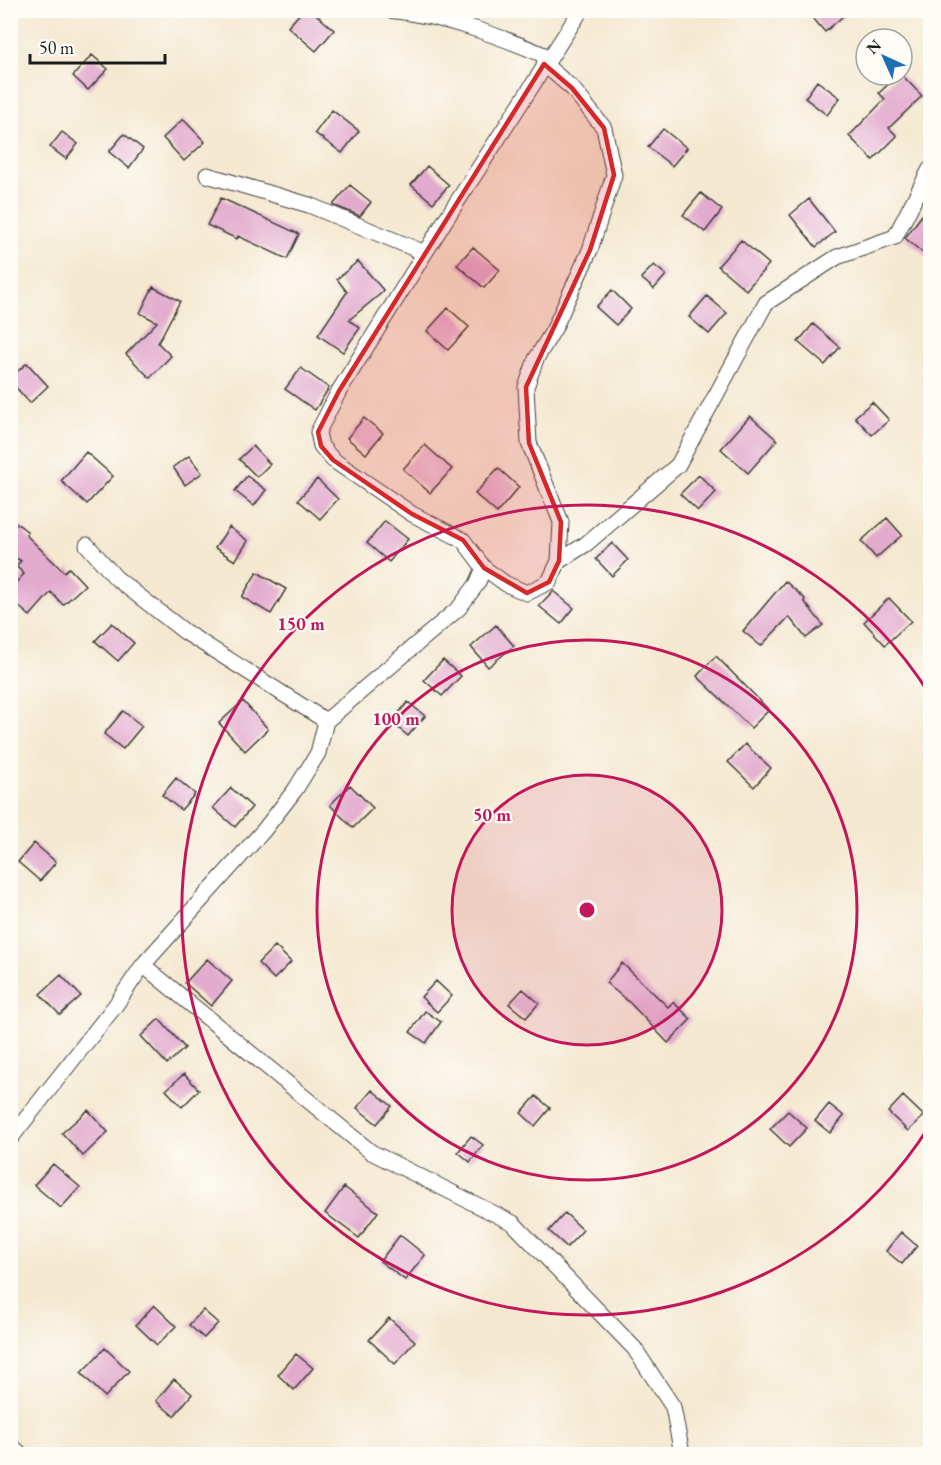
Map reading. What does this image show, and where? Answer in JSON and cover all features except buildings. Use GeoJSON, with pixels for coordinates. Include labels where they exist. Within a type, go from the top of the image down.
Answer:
{"type":"FeatureCollection","features":[{"type":"Feature","properties":{"kind":"street"},"geometry":{"type":"LineString","coordinates":[[389,10],[414,13],[485,31],[547,60],[572,87],[604,128],[614,175],[590,250],[554,329],[536,359],[526,387],[529,442],[561,522],[559,561],[549,582],[527,593],[506,584],[484,568],[463,540],[412,514],[333,460],[321,446],[318,432],[339,391],[425,253],[547,60],[581,10]]}},
{"type":"Feature","properties":{"kind":"street"},"geometry":{"type":"LineString","coordinates":[[559,561],[586,544],[678,465],[766,303],[837,257],[895,237],[930,169]]}},
{"type":"Feature","properties":{"kind":"street"},"geometry":{"type":"LineString","coordinates":[[207,175],[309,205],[425,253]]}},
{"type":"Feature","properties":{"kind":"street"},"geometry":{"type":"LineString","coordinates":[[87,545],[116,578],[185,632],[326,721]]}},
{"type":"Feature","properties":{"kind":"street"},"geometry":{"type":"LineString","coordinates":[[10,1139],[115,1006],[143,965],[264,831],[295,790],[318,753],[326,721],[459,608],[477,584],[484,568]]}},
{"type":"Feature","properties":{"kind":"street"},"geometry":{"type":"LineString","coordinates":[[143,965],[371,1152],[513,1223],[634,1348],[673,1407],[682,1455]]}},
{"type":"Feature","properties":{"kind":"street"},"geometry":{"type":"LineString","coordinates":[[10,1444],[21,1455]]}},
{"type":"Feature","properties":{"kind":"highlighted area"},"geometry":{"type":"Polygon","coordinates":[[[544,64],[572,88],[604,128],[614,175],[590,250],[526,387],[529,443],[561,522],[559,561],[549,582],[527,593],[484,568],[463,540],[412,514],[333,460],[321,446],[318,432],[339,391],[544,64]]]}}]}
